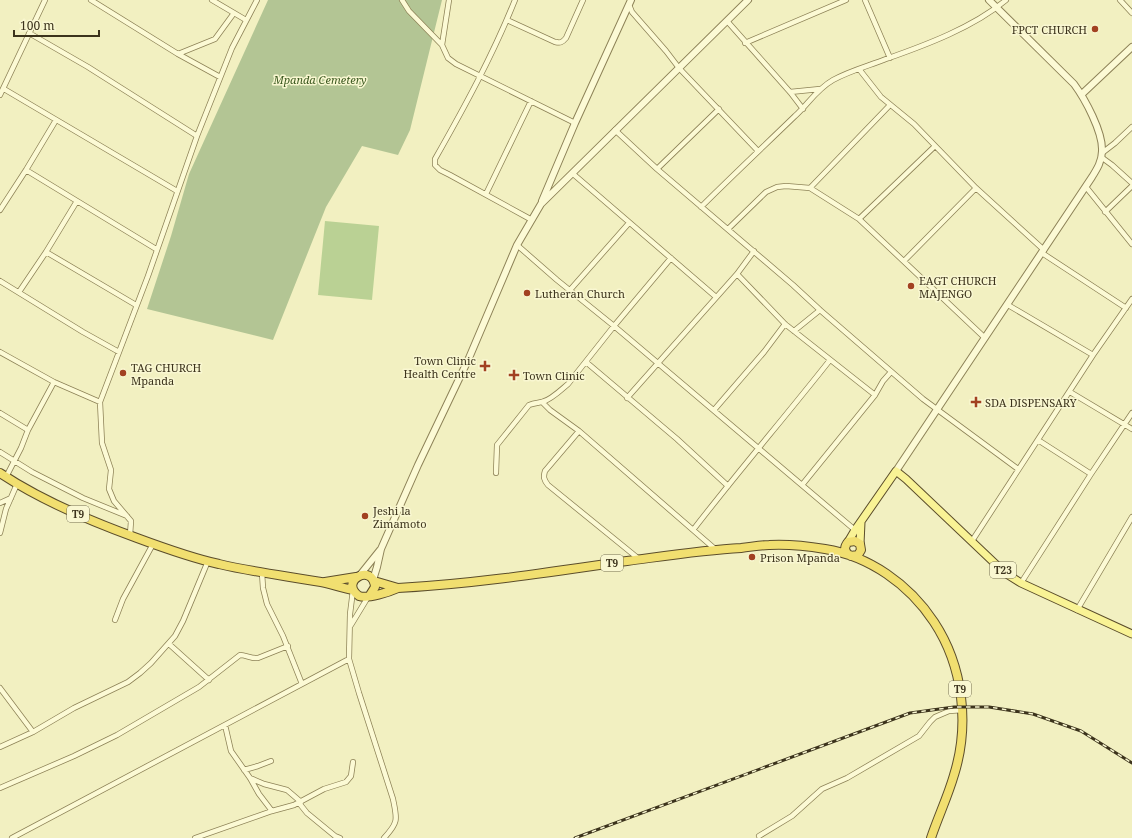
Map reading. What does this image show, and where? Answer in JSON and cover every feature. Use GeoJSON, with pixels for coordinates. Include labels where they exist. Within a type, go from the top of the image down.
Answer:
{"type":"FeatureCollection","features":[{"type":"Feature","properties":{"kind":"highway","name":"T9"},"geometry":{"type":"LineString","coordinates":[[3,475],[17,484],[87,518],[153,544],[208,561],[262,573],[322,582],[353,590],[359,596],[385,593],[398,588],[486,580],[639,559],[769,545],[826,549],[876,566]]}},
{"type":"Feature","properties":{"kind":"highway","name":"T9"},"geometry":{"type":"LineString","coordinates":[[826,549],[855,541],[876,566],[899,583],[929,614],[941,632],[950,652],[960,689],[963,710],[961,746],[954,774],[931,838]]}},
{"type":"Feature","properties":{"kind":"highway"},"geometry":{"type":"LineString","coordinates":[[847,543],[845,549],[850,556],[858,555],[861,550],[860,546]]}},
{"type":"Feature","properties":{"kind":"highway","name":"T9"},"geometry":{"type":"LineString","coordinates":[[322,582],[365,575],[369,576],[373,580],[398,588]]}},
{"type":"Feature","properties":{"kind":"highway"},"geometry":{"type":"LineString","coordinates":[[353,590],[353,581],[358,576]]}},
{"type":"Feature","properties":{"kind":"highway"},"geometry":{"type":"LineString","coordinates":[[369,596],[375,587],[373,580]]}},
{"type":"Feature","properties":{"kind":"main road"},"geometry":{"type":"LineString","coordinates":[[847,543],[896,471]]}},
{"type":"Feature","properties":{"kind":"main road","name":"T23"},"geometry":{"type":"LineString","coordinates":[[896,471],[906,478],[1005,572],[1021,583],[1132,634]]}},
{"type":"Feature","properties":{"kind":"main road"},"geometry":{"type":"LineString","coordinates":[[860,546],[861,522]]}},
{"type":"Feature","properties":{"kind":"street"},"geometry":{"type":"LineString","coordinates":[[0,95],[45,0]]}},
{"type":"Feature","properties":{"kind":"street"},"geometry":{"type":"LineString","coordinates":[[91,0],[178,54],[220,77]]}},
{"type":"Feature","properties":{"kind":"street"},"geometry":{"type":"LineString","coordinates":[[212,0],[246,20]]}},
{"type":"Feature","properties":{"kind":"street"},"geometry":{"type":"LineString","coordinates":[[130,535],[131,521],[114,501],[109,489],[111,470],[102,443],[100,402],[148,276],[156,249],[220,77],[246,20],[257,0]]}},
{"type":"Feature","properties":{"kind":"street"},"geometry":{"type":"LineString","coordinates":[[402,0],[409,11],[442,45],[448,58],[456,64],[575,123]]}},
{"type":"Feature","properties":{"kind":"street"},"geometry":{"type":"LineString","coordinates":[[442,45],[449,0]]}},
{"type":"Feature","properties":{"kind":"street"},"geometry":{"type":"LineString","coordinates":[[515,0],[507,20],[480,75],[435,159],[435,165],[532,220]]}},
{"type":"Feature","properties":{"kind":"street"},"geometry":{"type":"LineString","coordinates":[[507,20],[559,43],[566,38],[583,0]]}},
{"type":"Feature","properties":{"kind":"street"},"geometry":{"type":"LineString","coordinates":[[373,580],[381,549],[418,465],[468,358],[517,245],[541,204],[575,123],[631,0]]}},
{"type":"Feature","properties":{"kind":"street"},"geometry":{"type":"LineString","coordinates":[[541,204],[614,130],[748,0]]}},
{"type":"Feature","properties":{"kind":"street"},"geometry":{"type":"LineString","coordinates":[[745,42],[846,0]]}},
{"type":"Feature","properties":{"kind":"street"},"geometry":{"type":"LineString","coordinates":[[865,0],[890,58]]}},
{"type":"Feature","properties":{"kind":"street"},"geometry":{"type":"LineString","coordinates":[[896,471],[1086,187],[1098,168],[1102,155],[1102,143],[1082,94],[1074,84],[989,0]]}},
{"type":"Feature","properties":{"kind":"street"},"geometry":{"type":"LineString","coordinates":[[701,207],[803,109],[820,89],[840,76],[890,58],[969,25],[1006,0]]}},
{"type":"Feature","properties":{"kind":"street"},"geometry":{"type":"LineString","coordinates":[[1120,0],[1132,12]]}},
{"type":"Feature","properties":{"kind":"street"},"geometry":{"type":"LineString","coordinates":[[630,7],[632,12],[679,68],[758,151]]}},
{"type":"Feature","properties":{"kind":"street"},"geometry":{"type":"LineString","coordinates":[[178,54],[215,39],[234,13]]}},
{"type":"Feature","properties":{"kind":"street"},"geometry":{"type":"LineString","coordinates":[[727,21],[790,92],[803,109]]}},
{"type":"Feature","properties":{"kind":"street"},"geometry":{"type":"LineString","coordinates":[[29,33],[88,67],[197,136]]}},
{"type":"Feature","properties":{"kind":"street"},"geometry":{"type":"LineString","coordinates":[[1082,94],[1132,47]]}},
{"type":"Feature","properties":{"kind":"street"},"geometry":{"type":"LineString","coordinates":[[859,69],[881,97],[914,124],[976,188],[1043,251],[1126,308]]}},
{"type":"Feature","properties":{"kind":"street"},"geometry":{"type":"LineString","coordinates":[[4,89],[177,191]]}},
{"type":"Feature","properties":{"kind":"street"},"geometry":{"type":"LineString","coordinates":[[790,92],[820,89]]}},
{"type":"Feature","properties":{"kind":"street"},"geometry":{"type":"LineString","coordinates":[[486,194],[531,101]]}},
{"type":"Feature","properties":{"kind":"street"},"geometry":{"type":"LineString","coordinates":[[810,188],[890,105]]}},
{"type":"Feature","properties":{"kind":"street"},"geometry":{"type":"LineString","coordinates":[[657,169],[719,109]]}},
{"type":"Feature","properties":{"kind":"street"},"geometry":{"type":"LineString","coordinates":[[0,210],[56,120]]}},
{"type":"Feature","properties":{"kind":"street"},"geometry":{"type":"LineString","coordinates":[[1102,155],[1132,127]]}},
{"type":"Feature","properties":{"kind":"street"},"geometry":{"type":"LineString","coordinates":[[614,130],[657,169],[754,251],[937,411],[1018,470]]}},
{"type":"Feature","properties":{"kind":"street"},"geometry":{"type":"LineString","coordinates":[[859,219],[935,146]]}},
{"type":"Feature","properties":{"kind":"street"},"geometry":{"type":"LineString","coordinates":[[1102,155],[1132,183]]}},
{"type":"Feature","properties":{"kind":"street"},"geometry":{"type":"LineString","coordinates":[[26,170],[156,249]]}},
{"type":"Feature","properties":{"kind":"street"},"geometry":{"type":"LineString","coordinates":[[572,173],[716,298]]}},
{"type":"Feature","properties":{"kind":"street"},"geometry":{"type":"LineString","coordinates":[[728,230],[766,192],[786,186],[810,188],[859,219],[986,338]]}},
{"type":"Feature","properties":{"kind":"street"},"geometry":{"type":"LineString","coordinates":[[1105,212],[1132,186]]}},
{"type":"Feature","properties":{"kind":"street"},"geometry":{"type":"LineString","coordinates":[[1086,187],[1132,244]]}},
{"type":"Feature","properties":{"kind":"street"},"geometry":{"type":"LineString","coordinates":[[904,260],[976,188]]}},
{"type":"Feature","properties":{"kind":"street"},"geometry":{"type":"LineString","coordinates":[[19,292],[46,252],[76,201]]}},
{"type":"Feature","properties":{"kind":"street"},"geometry":{"type":"LineString","coordinates":[[570,290],[629,223]]}},
{"type":"Feature","properties":{"kind":"street"},"geometry":{"type":"LineString","coordinates":[[517,245],[855,530]]}},
{"type":"Feature","properties":{"kind":"street"},"geometry":{"type":"LineString","coordinates":[[627,398],[737,274],[754,251]]}},
{"type":"Feature","properties":{"kind":"street"},"geometry":{"type":"LineString","coordinates":[[46,252],[136,305]]}},
{"type":"Feature","properties":{"kind":"street"},"geometry":{"type":"LineString","coordinates":[[496,473],[496,450],[500,440],[529,405],[542,402],[568,384],[671,258]]}},
{"type":"Feature","properties":{"kind":"street"},"geometry":{"type":"LineString","coordinates":[[737,274],[785,324],[875,395]]}},
{"type":"Feature","properties":{"kind":"street"},"geometry":{"type":"LineString","coordinates":[[0,281],[83,332],[119,352]]}},
{"type":"Feature","properties":{"kind":"street"},"geometry":{"type":"LineString","coordinates":[[972,541],[1093,355],[1132,299]]}},
{"type":"Feature","properties":{"kind":"street"},"geometry":{"type":"LineString","coordinates":[[1008,305],[1093,355]]}},
{"type":"Feature","properties":{"kind":"street"},"geometry":{"type":"LineString","coordinates":[[794,331],[820,310]]}},
{"type":"Feature","properties":{"kind":"street"},"geometry":{"type":"LineString","coordinates":[[714,410],[764,352],[785,324]]}},
{"type":"Feature","properties":{"kind":"street"},"geometry":{"type":"LineString","coordinates":[[0,352],[54,382],[100,402]]}},
{"type":"Feature","properties":{"kind":"street"},"geometry":{"type":"LineString","coordinates":[[693,530],[830,360]]}},
{"type":"Feature","properties":{"kind":"street"},"geometry":{"type":"LineString","coordinates":[[586,362],[677,439],[728,486]]}},
{"type":"Feature","properties":{"kind":"street"},"geometry":{"type":"LineString","coordinates":[[802,485],[875,395],[883,381],[891,372]]}},
{"type":"Feature","properties":{"kind":"street"},"geometry":{"type":"LineString","coordinates":[[3,475],[15,462],[28,430],[54,382]]}},
{"type":"Feature","properties":{"kind":"street"},"geometry":{"type":"LineString","coordinates":[[1070,392],[1132,429]]}},
{"type":"Feature","properties":{"kind":"street"},"geometry":{"type":"LineString","coordinates":[[542,402],[550,410],[579,431],[715,550]]}},
{"type":"Feature","properties":{"kind":"street"},"geometry":{"type":"LineString","coordinates":[[0,412],[28,430]]}},
{"type":"Feature","properties":{"kind":"street"},"geometry":{"type":"LineString","coordinates":[[1021,583],[1132,413]]}},
{"type":"Feature","properties":{"kind":"street"},"geometry":{"type":"LineString","coordinates":[[579,431],[545,471],[544,480],[548,485],[639,559]]}},
{"type":"Feature","properties":{"kind":"street"},"geometry":{"type":"LineString","coordinates":[[1038,440],[1091,474]]}},
{"type":"Feature","properties":{"kind":"street"},"geometry":{"type":"LineString","coordinates":[[0,452],[32,472],[83,498],[127,516]]}},
{"type":"Feature","properties":{"kind":"street"},"geometry":{"type":"LineString","coordinates":[[0,533],[3,518],[17,484]]}},
{"type":"Feature","properties":{"kind":"street"},"geometry":{"type":"LineString","coordinates":[[0,503],[11,498]]}},
{"type":"Feature","properties":{"kind":"street"},"geometry":{"type":"LineString","coordinates":[[1077,610],[1132,517]]}},
{"type":"Feature","properties":{"kind":"street"},"geometry":{"type":"LineString","coordinates":[[115,620],[127,591],[153,544]]}},
{"type":"Feature","properties":{"kind":"street"},"geometry":{"type":"LineString","coordinates":[[358,576],[381,549]]}},
{"type":"Feature","properties":{"kind":"street"},"geometry":{"type":"LineString","coordinates":[[0,748],[33,732],[74,708],[128,682],[140,673],[169,644],[183,621],[208,561]]}},
{"type":"Feature","properties":{"kind":"street"},"geometry":{"type":"LineString","coordinates":[[262,573],[264,596],[288,646],[302,684]]}},
{"type":"Feature","properties":{"kind":"street"},"geometry":{"type":"LineString","coordinates":[[353,590],[350,614],[351,626],[349,658],[361,701],[393,799],[396,817],[394,827],[384,838]]}},
{"type":"Feature","properties":{"kind":"street"},"geometry":{"type":"LineString","coordinates":[[351,626],[369,596]]}},
{"type":"Feature","properties":{"kind":"street"},"geometry":{"type":"LineString","coordinates":[[169,644],[209,680]]}},
{"type":"Feature","properties":{"kind":"street"},"geometry":{"type":"LineString","coordinates":[[0,788],[94,747],[186,695],[209,680],[240,656],[245,655],[254,659],[288,646]]}},
{"type":"Feature","properties":{"kind":"street"},"geometry":{"type":"LineString","coordinates":[[12,838],[349,658]]}},
{"type":"Feature","properties":{"kind":"street"},"geometry":{"type":"LineString","coordinates":[[0,688],[33,732]]}},
{"type":"Feature","properties":{"kind":"street"},"geometry":{"type":"LineString","coordinates":[[759,836],[792,816],[822,789],[847,778],[919,736],[935,717],[949,711],[963,710]]}},
{"type":"Feature","properties":{"kind":"street"},"geometry":{"type":"LineString","coordinates":[[225,725],[231,751],[272,811]]}},
{"type":"Feature","properties":{"kind":"street"},"geometry":{"type":"LineString","coordinates":[[244,770],[270,761]]}},
{"type":"Feature","properties":{"kind":"street"},"geometry":{"type":"LineString","coordinates":[[195,838],[300,802],[324,789],[346,782],[351,776],[353,762]]}},
{"type":"Feature","properties":{"kind":"street"},"geometry":{"type":"LineString","coordinates":[[250,778],[264,784],[288,790],[300,802],[307,813],[335,836],[340,838]]}},
{"type":"Feature","properties":{"kind":"green space","name":"Mpanda Cemetery"},"geometry":{"type":"Polygon","coordinates":[[[268,0],[442,0],[410,130],[398,155],[362,146],[326,207],[273,340],[147,309],[171,236],[189,174],[268,0]]]}},
{"type":"Feature","properties":{"kind":"green space"},"geometry":{"type":"Polygon","coordinates":[[[325,221],[379,226],[372,300],[318,295],[325,221]]]}},
{"type":"Feature","properties":{"kind":"railway"},"geometry":{"type":"LineString","coordinates":[[575,838],[910,713],[954,707],[989,707],[1033,714],[1081,731],[1132,763]]}},
{"type":"Feature","properties":{"kind":"place","name":"FPCT CHURCH"},"geometry":{"type":"Point","coordinates":[1095,29]}},
{"type":"Feature","properties":{"kind":"place","name":"EAGT CHURCH MAJENGO"},"geometry":{"type":"Point","coordinates":[911,286]}},
{"type":"Feature","properties":{"kind":"place","name":"Lutheran Church"},"geometry":{"type":"Point","coordinates":[527,293]}},
{"type":"Feature","properties":{"kind":"place","name":"Town Clinic Health Centre"},"geometry":{"type":"Point","coordinates":[485,366]}},
{"type":"Feature","properties":{"kind":"place","name":"TAG CHURCH Mpanda"},"geometry":{"type":"Point","coordinates":[123,373]}},
{"type":"Feature","properties":{"kind":"place","name":"Town Clinic"},"geometry":{"type":"Point","coordinates":[514,375]}},
{"type":"Feature","properties":{"kind":"place","name":"SDA DISPENSARY"},"geometry":{"type":"Point","coordinates":[976,402]}},
{"type":"Feature","properties":{"kind":"place","name":"Jeshi la Zimamoto"},"geometry":{"type":"Point","coordinates":[365,516]}},
{"type":"Feature","properties":{"kind":"place","name":"Prison Mpanda"},"geometry":{"type":"Point","coordinates":[752,557]}}]}
